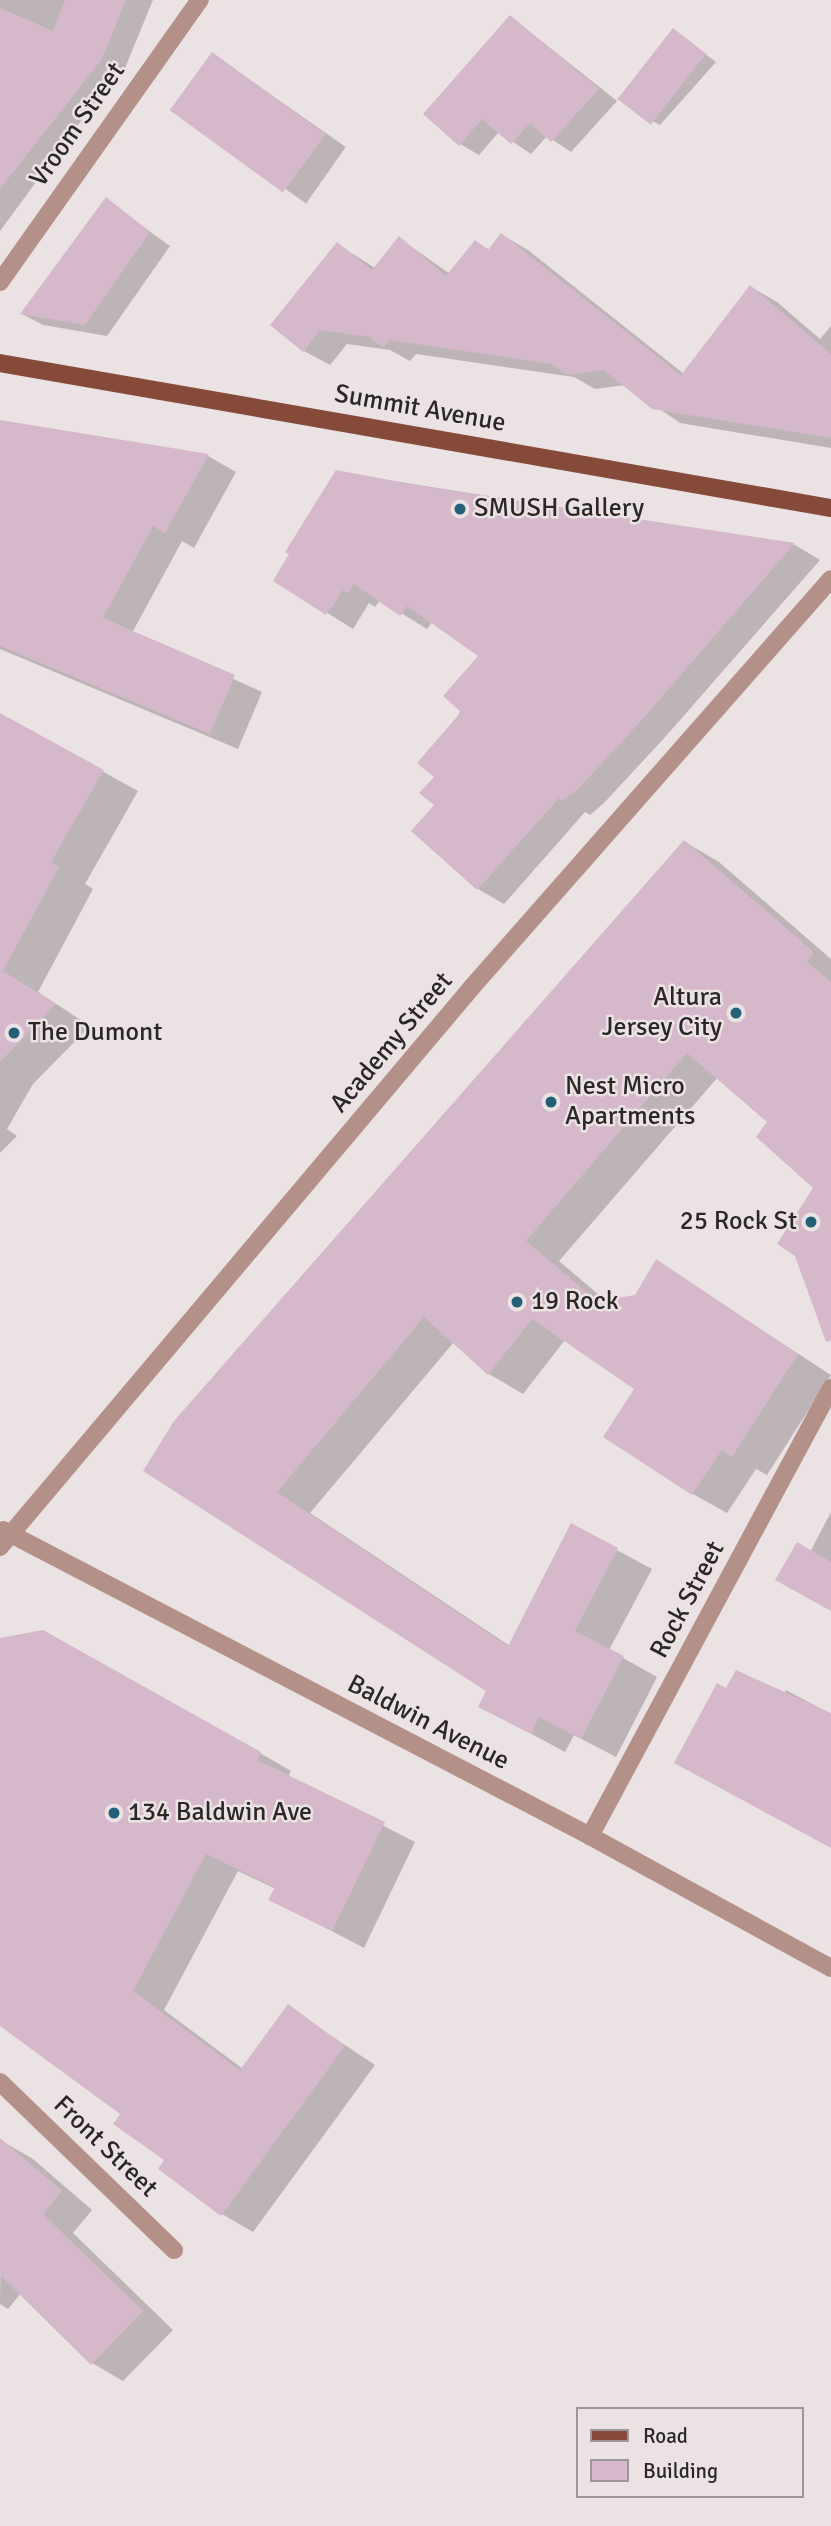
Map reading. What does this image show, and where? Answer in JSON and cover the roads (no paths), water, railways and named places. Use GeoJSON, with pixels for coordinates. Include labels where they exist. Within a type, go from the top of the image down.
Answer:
{"type":"FeatureCollection","features":[{"type":"Feature","properties":{"kind":"main road","name":"Summit Avenue"},"geometry":{"type":"LineString","coordinates":[[0,363],[831,508]]}},
{"type":"Feature","properties":{"kind":"street","name":"Vroom Street"},"geometry":{"type":"LineString","coordinates":[[0,282],[200,0]]}},
{"type":"Feature","properties":{"kind":"street","name":"Academy Street"},"geometry":{"type":"LineString","coordinates":[[4,1536],[472,987],[831,579]]}},
{"type":"Feature","properties":{"kind":"street","name":"Rock Street"},"geometry":{"type":"LineString","coordinates":[[590,1836],[831,1388]]}},
{"type":"Feature","properties":{"kind":"street","name":"Baldwin Avenue"},"geometry":{"type":"LineString","coordinates":[[4,1536],[590,1836],[831,1968]]}},
{"type":"Feature","properties":{"kind":"street","name":"Front Street"},"geometry":{"type":"LineString","coordinates":[[0,2082],[174,2250]]}},
{"type":"Feature","properties":{"kind":"place","name":"SMUSH Gallery"},"geometry":{"type":"Point","coordinates":[460,509]}},
{"type":"Feature","properties":{"kind":"place","name":"Altura Jersey City"},"geometry":{"type":"Point","coordinates":[736,1013]}},
{"type":"Feature","properties":{"kind":"place","name":"The Dumont"},"geometry":{"type":"Point","coordinates":[14,1033]}},
{"type":"Feature","properties":{"kind":"place","name":"Nest Micro Apartments"},"geometry":{"type":"Point","coordinates":[551,1102]}},
{"type":"Feature","properties":{"kind":"place","name":"25 Rock St"},"geometry":{"type":"Point","coordinates":[811,1222]}},
{"type":"Feature","properties":{"kind":"place","name":"19 Rock"},"geometry":{"type":"Point","coordinates":[517,1302]}},
{"type":"Feature","properties":{"kind":"place","name":"134 Baldwin Ave"},"geometry":{"type":"Point","coordinates":[114,1813]}}]}
